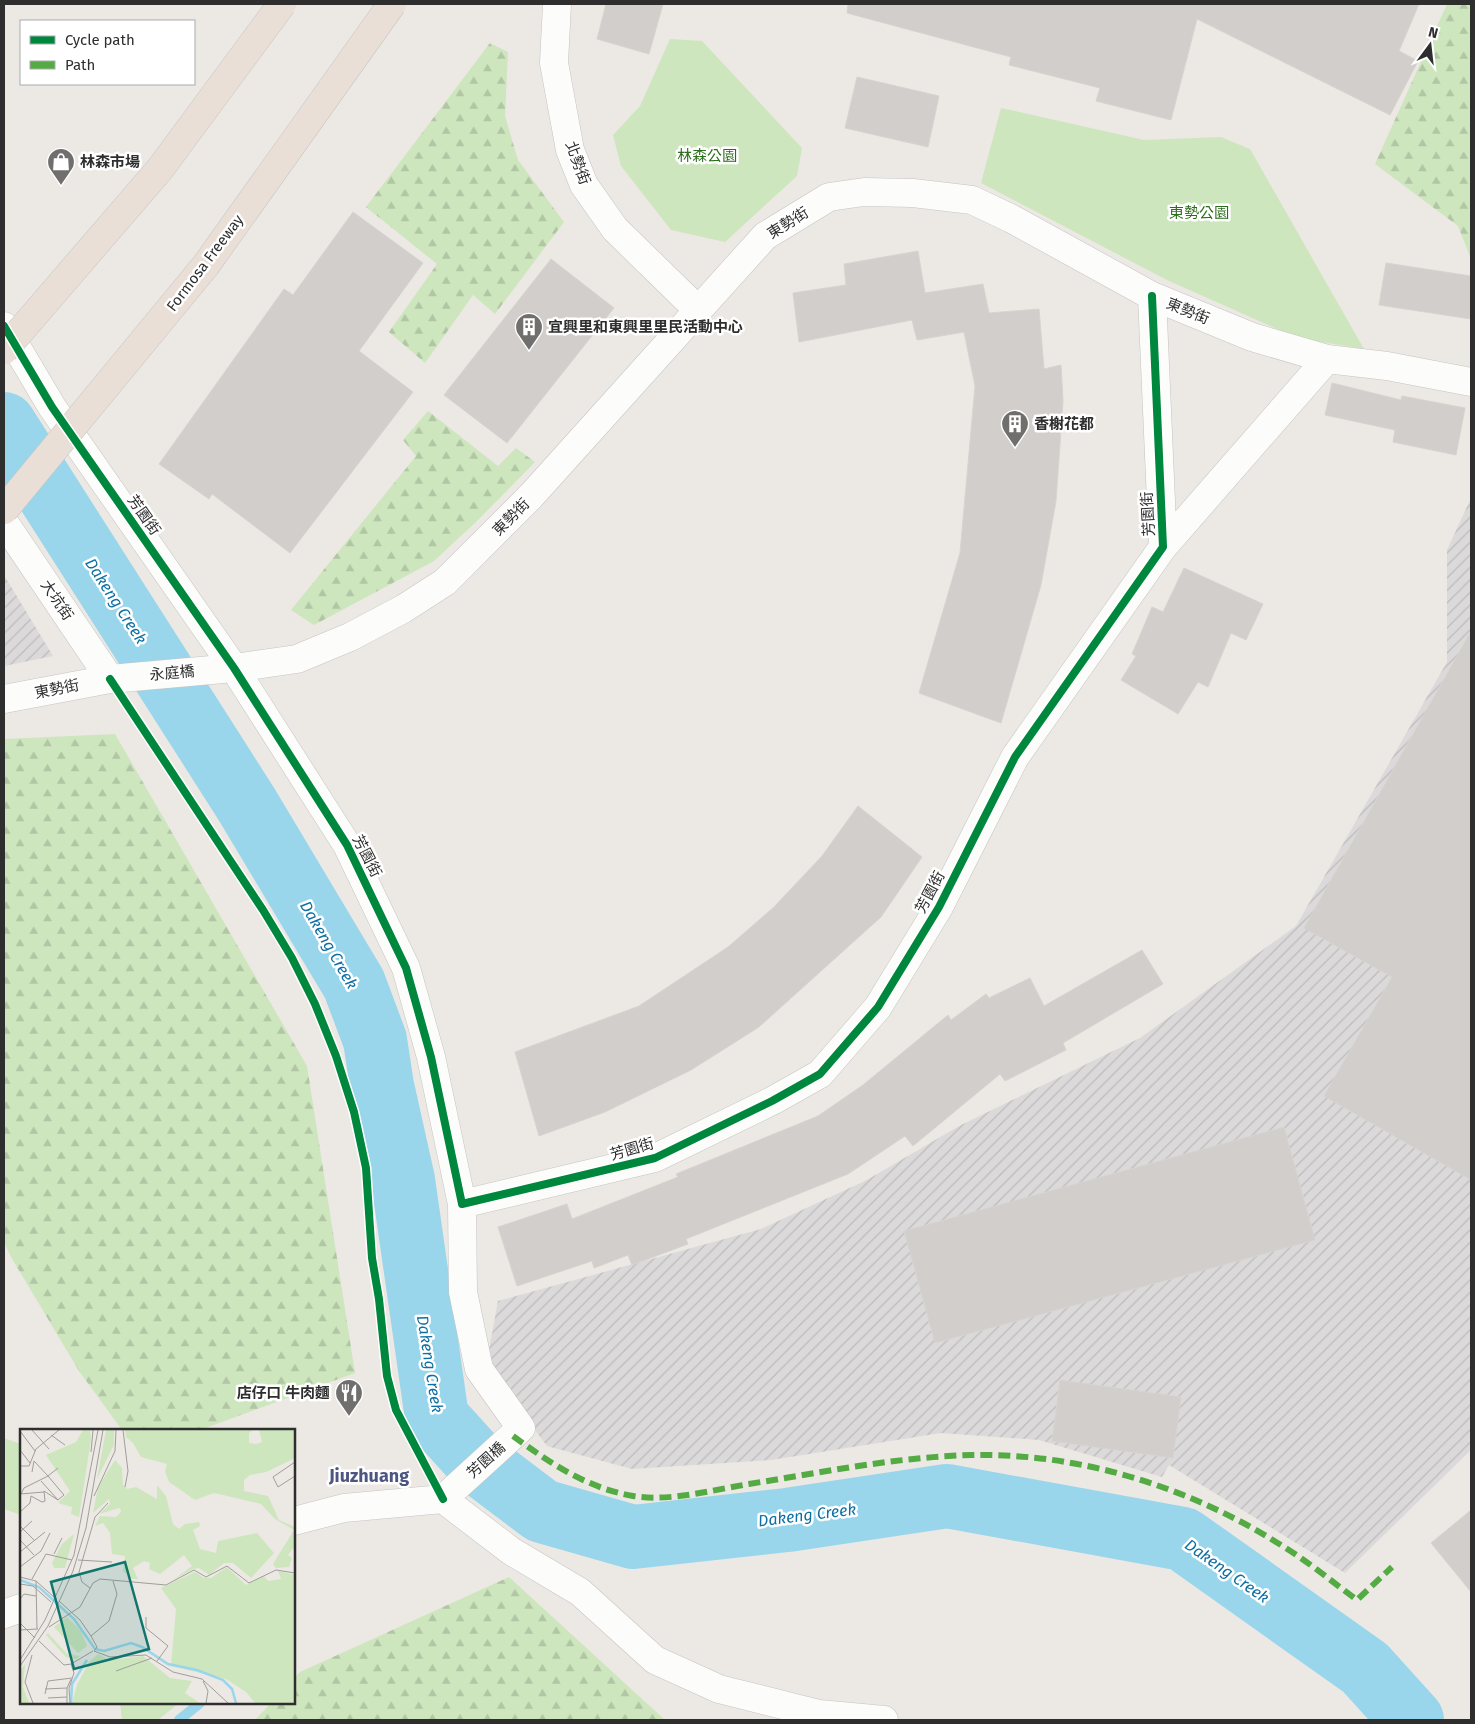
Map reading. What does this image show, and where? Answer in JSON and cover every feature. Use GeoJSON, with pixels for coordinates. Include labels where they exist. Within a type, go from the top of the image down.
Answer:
{"type":"FeatureCollection","features":[{"type":"Feature","properties":{"kind":"highway"},"geometry":{"type":"LineString","coordinates":[[4,350],[160,169],[282,4]]}},
{"type":"Feature","properties":{"kind":"highway","name":"Formosa Freeway"},"geometry":{"type":"LineString","coordinates":[[4,510],[206,265],[392,4]]}},
{"type":"Feature","properties":{"kind":"street","name":"北勢街"},"geometry":{"type":"LineString","coordinates":[[557,4],[554,62],[570,150],[584,185],[615,229],[698,310]]}},
{"type":"Feature","properties":{"kind":"street","name":"東勢街"},"geometry":{"type":"LineString","coordinates":[[234,668],[297,659],[350,637],[403,609],[446,582],[531,496],[765,236],[829,197],[864,192],[913,193],[972,200],[1012,219],[1152,296],[1252,337],[1327,359],[1387,366],[1471,382]]}},
{"type":"Feature","properties":{"kind":"street","name":"芳園街"},"geometry":{"type":"LineString","coordinates":[[4,326],[52,407],[234,668],[347,846],[406,968],[432,1057],[462,1204],[655,1158],[772,1101],[820,1074],[878,1007],[939,907],[1015,757],[1163,547],[1152,296]]}},
{"type":"Feature","properties":{"kind":"street"},"geometry":{"type":"LineString","coordinates":[[1163,547],[1327,359]]}},
{"type":"Feature","properties":{"kind":"street","name":"大坑街"},"geometry":{"type":"LineString","coordinates":[[4,522],[110,679]]}},
{"type":"Feature","properties":{"kind":"street","name":"永庭橋"},"geometry":{"type":"LineString","coordinates":[[110,679],[234,668]]}},
{"type":"Feature","properties":{"kind":"street","name":"東勢街"},"geometry":{"type":"LineString","coordinates":[[4,699],[110,679]]}},
{"type":"Feature","properties":{"kind":"street","name":"芳園橋"},"geometry":{"type":"LineString","coordinates":[[451,1492],[522,1428],[479,1369],[463,1292],[462,1204]]}},
{"type":"Feature","properties":{"kind":"street"},"geometry":{"type":"LineString","coordinates":[[295,1521],[344,1508],[451,1492],[511,1551],[580,1592],[655,1660],[719,1689],[819,1714],[884,1720]]}},
{"type":"Feature","properties":{"kind":"street"},"geometry":{"type":"LineString","coordinates":[[4,1614],[20,1608]]}},
{"type":"Feature","properties":{"kind":"shaded area"},"geometry":{"type":"Polygon","coordinates":[[[1471,498],[1471,1450],[1345,1573],[1169,1465],[1162,1477],[1039,1440],[941,1433],[771,1460],[632,1469],[547,1446],[486,1366],[498,1301],[761,1229],[867,1180],[959,1126],[1140,1038],[1296,926],[1447,662],[1447,550],[1471,498]]]}},
{"type":"Feature","properties":{"kind":"shaded area"},"geometry":{"type":"Polygon","coordinates":[[[4,575],[53,656],[4,666],[4,575]]]}},
{"type":"Feature","properties":{"kind":"green space"},"geometry":{"type":"Polygon","coordinates":[[[1447,4],[1471,4],[1471,259],[1458,226],[1375,164],[1447,4]]]}},
{"type":"Feature","properties":{"kind":"green space","name":"林森公園"},"geometry":{"type":"Polygon","coordinates":[[[670,39],[702,41],[802,148],[797,176],[725,242],[671,230],[621,166],[613,135],[640,106],[670,39]]]}},
{"type":"Feature","properties":{"kind":"green space"},"geometry":{"type":"Polygon","coordinates":[[[490,43],[508,52],[505,116],[518,160],[564,222],[495,314],[473,295],[425,363],[389,332],[437,264],[366,207],[490,43]]]}},
{"type":"Feature","properties":{"kind":"green space","name":"東勢公園"},"geometry":{"type":"Polygon","coordinates":[[[1001,108],[1144,140],[1221,137],[1250,149],[1364,349],[1297,338],[1167,280],[981,183],[1001,108]]]}},
{"type":"Feature","properties":{"kind":"green space"},"geometry":{"type":"Polygon","coordinates":[[[428,411],[498,466],[516,448],[535,462],[477,521],[434,561],[314,625],[291,610],[416,456],[403,440],[428,411]]]}},
{"type":"Feature","properties":{"kind":"green space"},"geometry":{"type":"Polygon","coordinates":[[[115,734],[307,1066],[355,1373],[203,1429],[121,1429],[79,1371],[11,1257],[4,1242],[4,739],[115,734]]]}},
{"type":"Feature","properties":{"kind":"green space"},"geometry":{"type":"Polygon","coordinates":[[[4,1438],[20,1444],[20,1515],[4,1509],[4,1438]]]}},
{"type":"Feature","properties":{"kind":"green space"},"geometry":{"type":"Polygon","coordinates":[[[509,1577],[665,1720],[255,1720],[270,1704],[295,1704],[295,1677],[300,1672],[509,1577]]]}},
{"type":"Feature","properties":{"kind":"green space"},"geometry":{"type":"Polygon","coordinates":[[[120,1704],[178,1704],[158,1720],[122,1720],[120,1704]]]}},
{"type":"Feature","properties":{"kind":"building"},"geometry":{"type":"Polygon","coordinates":[[[606,4],[663,4],[649,54],[597,39],[606,4]]]}},
{"type":"Feature","properties":{"kind":"building"},"geometry":{"type":"Polygon","coordinates":[[[848,4],[1419,4],[1399,51],[1418,61],[1390,115],[1197,19],[1171,120],[1096,101],[1100,88],[1009,65],[1011,57],[847,13],[848,4]]]}},
{"type":"Feature","properties":{"kind":"building"},"geometry":{"type":"Polygon","coordinates":[[[857,77],[939,96],[928,147],[845,128],[857,77]]]}},
{"type":"Feature","properties":{"kind":"building"},"geometry":{"type":"Polygon","coordinates":[[[353,212],[423,263],[359,351],[413,392],[290,553],[212,494],[209,499],[159,464],[284,289],[293,295],[353,212]]]}},
{"type":"Feature","properties":{"kind":"building","name":"香榭花都"},"geometry":{"type":"Polygon","coordinates":[[[918,251],[925,293],[983,284],[989,313],[1039,309],[1044,369],[1061,365],[1063,401],[1056,501],[1041,585],[1001,723],[919,693],[960,553],[975,386],[964,332],[917,340],[912,320],[799,342],[793,293],[846,285],[844,264],[918,251]]]}},
{"type":"Feature","properties":{"kind":"building","name":"宜興里和東興里里民活動中心"},"geometry":{"type":"Polygon","coordinates":[[[551,259],[614,308],[507,443],[444,395],[551,259]]]}},
{"type":"Feature","properties":{"kind":"building"},"geometry":{"type":"Polygon","coordinates":[[[1386,263],[1471,276],[1471,319],[1379,305],[1386,263]]]}},
{"type":"Feature","properties":{"kind":"building"},"geometry":{"type":"Polygon","coordinates":[[[1332,383],[1401,400],[1402,396],[1465,408],[1456,455],[1393,442],[1395,430],[1325,415],[1332,383]]]}},
{"type":"Feature","properties":{"kind":"building"},"geometry":{"type":"Polygon","coordinates":[[[1184,568],[1263,604],[1246,640],[1231,633],[1208,687],[1198,682],[1178,714],[1121,680],[1136,656],[1132,654],[1152,607],[1163,612],[1184,568]]]}},
{"type":"Feature","properties":{"kind":"building"},"geometry":{"type":"Polygon","coordinates":[[[1471,631],[1471,1180],[1324,1096],[1392,977],[1304,928],[1471,631]]]}},
{"type":"Feature","properties":{"kind":"building"},"geometry":{"type":"Polygon","coordinates":[[[858,806],[922,857],[881,917],[759,1027],[691,1070],[605,1112],[539,1136],[515,1052],[639,1006],[728,947],[774,907],[822,856],[858,806]]]}},
{"type":"Feature","properties":{"kind":"building"},"geometry":{"type":"Polygon","coordinates":[[[1142,950],[1163,984],[1063,1043],[1066,1050],[1005,1081],[1000,1074],[913,1146],[905,1136],[848,1174],[686,1239],[688,1244],[632,1265],[628,1255],[594,1268],[592,1261],[517,1286],[498,1227],[567,1204],[572,1219],[678,1177],[676,1174],[818,1116],[863,1085],[948,1015],[951,1020],[986,994],[989,998],[1030,978],[1044,1006],[1142,950]]]}},
{"type":"Feature","properties":{"kind":"building"},"geometry":{"type":"Polygon","coordinates":[[[1284,1127],[1315,1240],[935,1343],[904,1231],[1284,1127]]]}},
{"type":"Feature","properties":{"kind":"building"},"geometry":{"type":"Polygon","coordinates":[[[1060,1380],[1181,1397],[1173,1458],[1052,1441],[1060,1380]]]}},
{"type":"Feature","properties":{"kind":"building"},"geometry":{"type":"Polygon","coordinates":[[[1471,1510],[1471,1592],[1431,1543],[1471,1510]]]}},
{"type":"Feature","properties":{"kind":"waterway","name":"Dakeng Creek"},"geometry":{"type":"LineString","coordinates":[[4,424],[247,805],[354,984],[375,1040],[382,1086],[403,1180],[437,1418],[477,1462],[542,1511],[633,1537],[787,1520],[947,1496],[1183,1539],[1365,1668],[1412,1720]]}},
{"type":"Feature","properties":{"kind":"waterway"},"geometry":{"type":"LineString","coordinates":[[179,1720],[199,1704]]}},
{"type":"Feature","properties":{"kind":"marked path"},"geometry":{"type":"LineString","coordinates":[[513,1436],[555,1465],[585,1481],[616,1492],[647,1497],[691,1494],[832,1470],[944,1456],[1012,1456],[1052,1460],[1130,1477],[1206,1504],[1287,1549],[1357,1600],[1392,1567]]}},
{"type":"Feature","properties":{"kind":"cycle path"},"geometry":{"type":"LineString","coordinates":[[4,326],[52,407],[234,668],[347,845],[406,968],[431,1057],[462,1204],[655,1158],[772,1101],[820,1074],[878,1007],[939,907],[1015,757],[1163,547],[1152,296]]}},
{"type":"Feature","properties":{"kind":"cycle path"},"geometry":{"type":"LineString","coordinates":[[110,679],[263,910],[292,958],[315,1004],[336,1056],[354,1112],[366,1168],[372,1258],[379,1299],[387,1376],[396,1410],[443,1499]]}},
{"type":"Feature","properties":{"kind":"place","name":"林森市場"},"geometry":{"type":"Point","coordinates":[61,186]}},
{"type":"Feature","properties":{"kind":"place","name":"宜興里和東興里里民活動中心"},"geometry":{"type":"Point","coordinates":[529,351]}},
{"type":"Feature","properties":{"kind":"place","name":"香榭花都"},"geometry":{"type":"Point","coordinates":[1015,448]}},
{"type":"Feature","properties":{"kind":"place","name":"店仔口 牛肉麵"},"geometry":{"type":"Point","coordinates":[349,1417]}},
{"type":"Feature","properties":{"kind":"district","name":"Jiuzhuang"},"geometry":{"type":"Point","coordinates":[369,1476]}}]}
